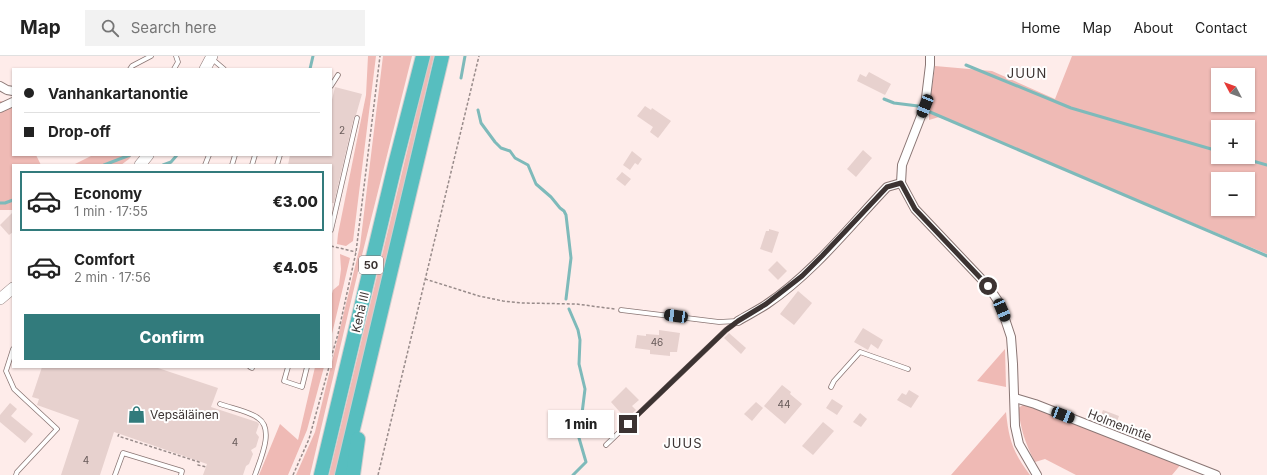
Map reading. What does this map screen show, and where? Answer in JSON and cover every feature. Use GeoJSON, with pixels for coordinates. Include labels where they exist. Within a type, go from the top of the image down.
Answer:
{"type":"FeatureCollection","features":[{"type":"Feature","properties":{"kind":"highway","name":"Kehä III"},"geometry":{"type":"LineString","coordinates":[[321,475],[422,56]]}},
{"type":"Feature","properties":{"kind":"highway","name":"Kehä III"},"geometry":{"type":"LineString","coordinates":[[342,475],[442,56]]}},
{"type":"Feature","properties":{"kind":"highway"},"geometry":{"type":"LineString","coordinates":[[353,475],[363,384]]}},
{"type":"Feature","properties":{"kind":"main road"},"geometry":{"type":"LineString","coordinates":[[206,68],[211,57]]}},
{"type":"Feature","properties":{"kind":"main road"},"geometry":{"type":"LineString","coordinates":[[141,164],[147,156]]}},
{"type":"Feature","properties":{"kind":"main road"},"geometry":{"type":"LineString","coordinates":[[0,299],[12,289]]}},
{"type":"Feature","properties":{"kind":"street"},"geometry":{"type":"LineString","coordinates":[[930,56],[925,106],[902,165],[901,183],[915,209],[988,286],[998,301],[1011,338],[1015,426],[1019,444],[1037,475]]}},
{"type":"Feature","properties":{"kind":"street"},"geometry":{"type":"LineString","coordinates":[[0,86],[12,91]]}},
{"type":"Feature","properties":{"kind":"street"},"geometry":{"type":"LineString","coordinates":[[0,108],[12,102]]}},
{"type":"Feature","properties":{"kind":"street"},"geometry":{"type":"LineString","coordinates":[[738,321],[766,304],[802,276],[887,187],[901,183]]}},
{"type":"Feature","properties":{"kind":"street","name":"Holmenintie"},"geometry":{"type":"LineString","coordinates":[[1014,398],[1043,407],[1216,475]]}},
{"type":"Feature","properties":{"kind":"lane"},"geometry":{"type":"LineString","coordinates":[[131,68],[151,56]]}},
{"type":"Feature","properties":{"kind":"lane"},"geometry":{"type":"LineString","coordinates":[[175,68],[178,62],[176,56]]}},
{"type":"Feature","properties":{"kind":"lane"},"geometry":{"type":"LineString","coordinates":[[211,57],[223,68]]}},
{"type":"Feature","properties":{"kind":"lane"},"geometry":{"type":"LineString","coordinates":[[332,84],[338,75]]}},
{"type":"Feature","properties":{"kind":"lane"},"geometry":{"type":"LineString","coordinates":[[332,224],[358,118]]}},
{"type":"Feature","properties":{"kind":"lane"},"geometry":{"type":"LineString","coordinates":[[621,310],[720,322],[738,321]]}},
{"type":"Feature","properties":{"kind":"lane"},"geometry":{"type":"LineString","coordinates":[[606,444],[726,330],[738,321]]}},
{"type":"Feature","properties":{"kind":"lane"},"geometry":{"type":"LineString","coordinates":[[12,352],[6,371],[14,389],[57,429],[17,472],[16,475]]}},
{"type":"Feature","properties":{"kind":"lane"},"geometry":{"type":"LineString","coordinates":[[831,387],[834,381],[860,352],[908,368]]}},
{"type":"Feature","properties":{"kind":"lane"},"geometry":{"type":"LineString","coordinates":[[288,368],[284,381],[302,387],[307,368]]}},
{"type":"Feature","properties":{"kind":"lane"},"geometry":{"type":"LineString","coordinates":[[220,404],[257,417],[266,427],[266,437],[263,451],[254,475]]}},
{"type":"Feature","properties":{"kind":"lane"},"geometry":{"type":"LineString","coordinates":[[115,475],[122,453],[182,471],[181,475]]}},
{"type":"Feature","properties":{"kind":"path"},"geometry":{"type":"LineString","coordinates":[[332,354],[356,252],[380,56]]}},
{"type":"Feature","properties":{"kind":"path"},"geometry":{"type":"LineString","coordinates":[[378,475],[424,279],[476,66],[480,56]]}},
{"type":"Feature","properties":{"kind":"path"},"geometry":{"type":"LineString","coordinates":[[332,246],[356,252]]}},
{"type":"Feature","properties":{"kind":"path"},"geometry":{"type":"LineString","coordinates":[[424,279],[479,296],[503,301],[522,303],[576,304],[621,310]]}},
{"type":"Feature","properties":{"kind":"path"},"geometry":{"type":"LineString","coordinates":[[292,475],[309,440],[329,368]]}},
{"type":"Feature","properties":{"kind":"path"},"geometry":{"type":"LineString","coordinates":[[119,434],[118,436],[199,462],[198,465],[206,467]]}},
{"type":"Feature","properties":{"kind":"shaded area"},"geometry":{"type":"Polygon","coordinates":[[[368,56],[376,56],[353,241],[346,246],[337,244],[338,234],[366,95],[368,56]]]}},
{"type":"Feature","properties":{"kind":"shaded area"},"geometry":{"type":"Polygon","coordinates":[[[383,56],[412,56],[361,259],[310,475],[296,475],[315,432],[330,368],[332,368],[332,362],[360,246],[383,56]]]}},
{"type":"Feature","properties":{"kind":"shaded area"},"geometry":{"type":"Polygon","coordinates":[[[430,56],[434,56],[335,475],[329,475],[430,56]]]}},
{"type":"Feature","properties":{"kind":"shaded area"},"geometry":{"type":"Polygon","coordinates":[[[1072,56],[1267,56],[1267,254],[939,117],[929,120],[929,109],[935,66],[992,71],[1055,99],[1072,56]]]}},
{"type":"Feature","properties":{"kind":"shaded area"},"geometry":{"type":"Polygon","coordinates":[[[0,101],[10,103],[12,108],[12,156],[36,156],[40,164],[12,164],[12,210],[0,210],[0,101]]]}},
{"type":"Feature","properties":{"kind":"shaded area"},"geometry":{"type":"Polygon","coordinates":[[[91,156],[131,156],[122,164],[75,164],[91,156]]]}},
{"type":"Feature","properties":{"kind":"shaded area"},"geometry":{"type":"Polygon","coordinates":[[[340,254],[350,258],[332,334],[332,294],[333,290],[339,285],[341,269],[340,254]]]}},
{"type":"Feature","properties":{"kind":"shaded area"},"geometry":{"type":"Polygon","coordinates":[[[1005,349],[1006,387],[977,381],[1005,349]]]}},
{"type":"Feature","properties":{"kind":"shaded area"},"geometry":{"type":"Polygon","coordinates":[[[315,368],[324,368],[307,430],[288,475],[259,475],[280,424],[298,440],[315,368]]]}},
{"type":"Feature","properties":{"kind":"shaded area"},"geometry":{"type":"Polygon","coordinates":[[[1031,404],[1182,463],[1172,475],[1076,475],[1045,459],[1035,462],[1024,436],[1018,408],[1023,405],[1031,404]]]}},
{"type":"Feature","properties":{"kind":"shaded area"},"geometry":{"type":"Polygon","coordinates":[[[1006,412],[1010,439],[1016,453],[1030,475],[951,475],[1006,412]]]}},
{"type":"Feature","properties":{"kind":"building"},"geometry":{"type":"Polygon","coordinates":[[[869,72],[891,84],[885,95],[857,81],[860,74],[866,77],[869,72]]]}},
{"type":"Feature","properties":{"kind":"building"},"geometry":{"type":"Polygon","coordinates":[[[335,87],[362,94],[356,115],[354,117],[334,203],[332,203],[332,164],[288,164],[290,156],[332,156],[332,100],[335,87]]]}},
{"type":"Feature","properties":{"kind":"building"},"geometry":{"type":"Polygon","coordinates":[[[645,106],[651,110],[652,108],[671,121],[658,138],[650,132],[653,127],[637,116],[645,106]]]}},
{"type":"Feature","properties":{"kind":"building"},"geometry":{"type":"Polygon","coordinates":[[[863,150],[872,158],[856,177],[847,169],[863,150]]]}},
{"type":"Feature","properties":{"kind":"building"},"geometry":{"type":"Polygon","coordinates":[[[632,151],[642,159],[638,165],[635,163],[630,170],[623,165],[632,151]]]}},
{"type":"Feature","properties":{"kind":"building"},"geometry":{"type":"Polygon","coordinates":[[[622,172],[631,179],[625,186],[616,179],[622,172]]]}},
{"type":"Feature","properties":{"kind":"building"},"geometry":{"type":"Polygon","coordinates":[[[12,213],[12,233],[9,235],[0,225],[12,213]]]}},
{"type":"Feature","properties":{"kind":"building"},"geometry":{"type":"Polygon","coordinates":[[[769,229],[779,232],[772,253],[760,249],[766,231],[769,231],[769,229]]]}},
{"type":"Feature","properties":{"kind":"building"},"geometry":{"type":"Polygon","coordinates":[[[777,261],[787,271],[778,280],[768,270],[777,261]]]}},
{"type":"Feature","properties":{"kind":"building"},"geometry":{"type":"Polygon","coordinates":[[[798,291],[812,303],[794,325],[780,314],[798,291]]]}},
{"type":"Feature","properties":{"kind":"building"},"geometry":{"type":"Polygon","coordinates":[[[863,328],[883,340],[878,349],[871,344],[868,350],[854,342],[863,328]]]}},
{"type":"Feature","properties":{"kind":"building"},"geometry":{"type":"Polygon","coordinates":[[[659,330],[680,333],[677,352],[670,352],[670,356],[650,354],[650,350],[635,348],[637,335],[659,335],[659,330]]]}},
{"type":"Feature","properties":{"kind":"building"},"geometry":{"type":"Polygon","coordinates":[[[729,333],[746,348],[741,354],[724,338],[729,333]]]}},
{"type":"Feature","properties":{"kind":"building"},"geometry":{"type":"Polygon","coordinates":[[[42,368],[158,368],[218,388],[211,407],[257,422],[259,424],[256,433],[259,437],[256,447],[251,450],[253,454],[243,475],[203,475],[207,464],[114,432],[100,475],[61,475],[79,420],[37,405],[39,399],[32,397],[42,368]]]}},
{"type":"Feature","properties":{"kind":"building"},"geometry":{"type":"Polygon","coordinates":[[[782,385],[802,404],[785,424],[764,406],[782,385]]]}},
{"type":"Feature","properties":{"kind":"building"},"geometry":{"type":"Polygon","coordinates":[[[626,387],[639,400],[632,406],[636,410],[626,419],[611,402],[626,387]]]}},
{"type":"Feature","properties":{"kind":"building"},"geometry":{"type":"Polygon","coordinates":[[[909,390],[919,396],[911,408],[897,400],[902,393],[906,395],[909,390]]]}},
{"type":"Feature","properties":{"kind":"building"},"geometry":{"type":"Polygon","coordinates":[[[832,399],[843,406],[837,415],[826,408],[832,399]]]}},
{"type":"Feature","properties":{"kind":"building"},"geometry":{"type":"Polygon","coordinates":[[[756,402],[763,408],[752,421],[744,414],[756,402]]]}},
{"type":"Feature","properties":{"kind":"building"},"geometry":{"type":"Polygon","coordinates":[[[10,403],[17,409],[11,416],[33,434],[25,443],[0,422],[0,415],[10,403]]]}},
{"type":"Feature","properties":{"kind":"building"},"geometry":{"type":"Polygon","coordinates":[[[1103,410],[1119,416],[1116,424],[1100,418],[1103,410]]]}},
{"type":"Feature","properties":{"kind":"building"},"geometry":{"type":"Polygon","coordinates":[[[860,413],[867,419],[861,427],[853,422],[860,413]]]}},
{"type":"Feature","properties":{"kind":"building"},"geometry":{"type":"Polygon","coordinates":[[[823,422],[834,431],[813,455],[802,446],[823,422]]]}},
{"type":"Feature","properties":{"kind":"waterway"},"geometry":{"type":"LineString","coordinates":[[310,68],[313,56]]}},
{"type":"Feature","properties":{"kind":"waterway"},"geometry":{"type":"LineString","coordinates":[[461,78],[465,56]]}},
{"type":"Feature","properties":{"kind":"waterway"},"geometry":{"type":"LineString","coordinates":[[966,65],[1071,108],[1211,149]]}},
{"type":"Feature","properties":{"kind":"waterway"},"geometry":{"type":"LineString","coordinates":[[884,99],[894,103],[918,106]]}},
{"type":"Feature","properties":{"kind":"waterway"},"geometry":{"type":"LineString","coordinates":[[478,110],[481,123],[495,142],[501,148],[510,151],[515,158],[528,165],[536,184],[551,197],[566,215],[571,258],[566,299]]}},
{"type":"Feature","properties":{"kind":"waterway"},"geometry":{"type":"LineString","coordinates":[[930,112],[1267,256]]}},
{"type":"Feature","properties":{"kind":"waterway"},"geometry":{"type":"LineString","coordinates":[[107,164],[127,156]]}},
{"type":"Feature","properties":{"kind":"waterway"},"geometry":{"type":"LineString","coordinates":[[166,164],[171,162],[176,156]]}},
{"type":"Feature","properties":{"kind":"waterway"},"geometry":{"type":"LineString","coordinates":[[1255,162],[1267,165]]}},
{"type":"Feature","properties":{"kind":"waterway"},"geometry":{"type":"LineString","coordinates":[[0,203],[12,200]]}},
{"type":"Feature","properties":{"kind":"waterway"},"geometry":{"type":"LineString","coordinates":[[569,309],[578,330],[580,340],[579,364],[585,389],[579,438],[586,462],[573,475]]}},
{"type":"Feature","properties":{"kind":"place","name":"Vepsäläinen"},"geometry":{"type":"Point","coordinates":[137,414]}},
{"type":"Feature","properties":{"kind":"district","name":"JUUN"},"geometry":{"type":"Point","coordinates":[1027,73]}},
{"type":"Feature","properties":{"kind":"district","name":"JUUS"},"geometry":{"type":"Point","coordinates":[683,443]}},
{"type":"Feature","properties":{"kind":"route"},"geometry":{"type":"LineString","coordinates":[[628,424],[726,330],[766,304],[802,276],[887,187],[901,183],[915,209],[988,286]]}}]}
